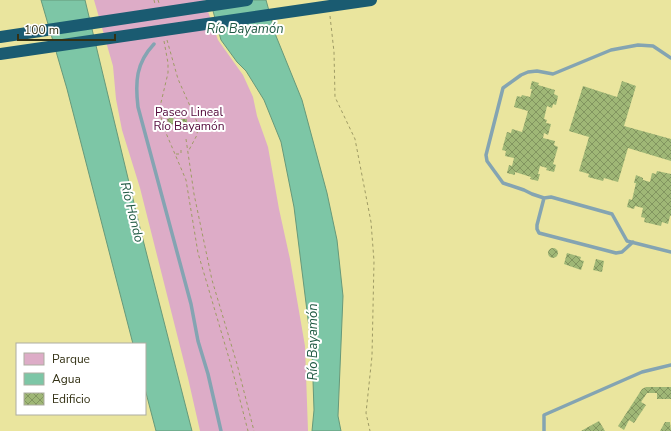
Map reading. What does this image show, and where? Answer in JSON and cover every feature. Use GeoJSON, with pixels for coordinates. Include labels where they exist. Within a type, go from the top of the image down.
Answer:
{"type":"FeatureCollection","features":[{"type":"Feature","properties":{"kind":"highway"},"geometry":{"type":"LineString","coordinates":[[0,37],[247,0]]}},
{"type":"Feature","properties":{"kind":"highway"},"geometry":{"type":"LineString","coordinates":[[0,54],[371,0]]}},
{"type":"Feature","properties":{"kind":"lane"},"geometry":{"type":"LineString","coordinates":[[154,44],[145,54],[140,64],[137,80],[138,107],[191,304],[198,341],[208,374],[221,431]]}},
{"type":"Feature","properties":{"kind":"lane"},"geometry":{"type":"LineString","coordinates":[[671,58],[653,46],[638,45],[611,50],[553,74],[538,71],[528,72],[521,75],[503,88],[486,155],[487,161],[503,184],[544,198],[551,197],[612,214],[627,241],[671,252]]}},
{"type":"Feature","properties":{"kind":"lane"},"geometry":{"type":"LineString","coordinates":[[544,198],[537,225],[537,230],[539,233],[616,253],[622,252],[633,242]]}},
{"type":"Feature","properties":{"kind":"lane"},"geometry":{"type":"LineString","coordinates":[[544,431],[544,415],[642,372],[671,365]]}},
{"type":"Feature","properties":{"kind":"path"},"geometry":{"type":"LineString","coordinates":[[154,0],[156,6]]}},
{"type":"Feature","properties":{"kind":"path"},"geometry":{"type":"LineString","coordinates":[[158,0],[160,7]]}},
{"type":"Feature","properties":{"kind":"path"},"geometry":{"type":"LineString","coordinates":[[329,14],[334,52],[335,97],[356,139],[371,222],[374,261],[372,356],[366,413],[370,431]]}},
{"type":"Feature","properties":{"kind":"path"},"geometry":{"type":"LineString","coordinates":[[164,40],[168,63],[168,73],[159,110],[186,180],[198,253],[231,365],[248,431]]}},
{"type":"Feature","properties":{"kind":"path"},"geometry":{"type":"LineString","coordinates":[[167,40],[176,75],[198,124],[197,135],[193,145],[188,151]]}},
{"type":"Feature","properties":{"kind":"path"},"geometry":{"type":"LineString","coordinates":[[186,139],[194,194],[212,280],[237,364],[254,431]]}},
{"type":"Feature","properties":{"kind":"path"},"geometry":{"type":"LineString","coordinates":[[176,154],[181,154],[181,150]]}},
{"type":"Feature","properties":{"kind":"green space","name":"Paseo Lineal Río Bayamón"},"geometry":{"type":"Polygon","coordinates":[[[94,0],[204,0],[218,40],[243,75],[253,97],[257,116],[268,147],[290,259],[305,346],[308,431],[200,431],[140,188],[122,130],[116,99],[113,66],[94,0]]]}},
{"type":"Feature","properties":{"kind":"water","name":"Río Hondo"},"geometry":{"type":"Polygon","coordinates":[[[41,0],[85,0],[140,228],[192,431],[156,431],[146,393],[146,343],[133,343],[67,89],[41,0]]]}},
{"type":"Feature","properties":{"kind":"water","name":"Río Bayamón"},"geometry":{"type":"Polygon","coordinates":[[[210,0],[266,0],[276,36],[302,100],[327,193],[337,240],[343,296],[338,416],[341,431],[312,431],[314,410],[312,351],[294,207],[281,142],[264,100],[246,71],[237,62],[221,40],[210,0]]]}},
{"type":"Feature","properties":{"kind":"building"},"geometry":{"type":"Polygon","coordinates":[[[532,81],[539,83],[538,85],[555,90],[554,94],[558,96],[556,105],[553,104],[552,108],[547,106],[544,119],[547,120],[546,123],[551,124],[548,135],[544,133],[543,138],[555,141],[554,145],[558,147],[553,164],[556,165],[554,172],[546,170],[547,168],[540,166],[538,181],[515,172],[515,175],[507,173],[509,165],[512,166],[514,158],[505,156],[506,151],[502,150],[507,132],[511,133],[512,129],[522,132],[528,111],[514,107],[517,96],[521,97],[522,95],[530,97],[532,81]]]}},
{"type":"Feature","properties":{"kind":"building"},"geometry":{"type":"Polygon","coordinates":[[[622,81],[636,86],[624,126],[671,139],[671,161],[628,148],[618,182],[604,178],[603,181],[588,177],[589,174],[579,171],[589,137],[569,131],[583,86],[617,97],[622,81]]]}},
{"type":"Feature","properties":{"kind":"building"},"geometry":{"type":"Polygon","coordinates":[[[173,117],[175,123],[169,126],[167,119],[173,117]]]}},
{"type":"Feature","properties":{"kind":"building"},"geometry":{"type":"Polygon","coordinates":[[[180,119],[187,119],[187,126],[181,126],[180,119]]]}},
{"type":"Feature","properties":{"kind":"building"},"geometry":{"type":"Polygon","coordinates":[[[657,171],[671,174],[671,216],[668,224],[662,222],[661,226],[644,222],[645,218],[641,217],[643,208],[635,206],[634,209],[627,207],[629,199],[632,200],[636,183],[634,183],[636,175],[643,178],[643,180],[650,182],[652,173],[656,174],[657,171]]]}},
{"type":"Feature","properties":{"kind":"building"},"geometry":{"type":"Polygon","coordinates":[[[553,248],[558,253],[553,258],[548,253],[553,248]]]}},
{"type":"Feature","properties":{"kind":"building"},"geometry":{"type":"Polygon","coordinates":[[[567,253],[581,257],[580,260],[584,261],[581,270],[564,264],[567,253]]]}},
{"type":"Feature","properties":{"kind":"building"},"geometry":{"type":"Polygon","coordinates":[[[596,259],[604,261],[602,272],[593,270],[596,259]]]}},
{"type":"Feature","properties":{"kind":"building"},"geometry":{"type":"Polygon","coordinates":[[[646,387],[671,387],[671,399],[657,399],[657,393],[647,393],[641,402],[646,405],[634,423],[629,420],[624,430],[618,426],[642,389],[646,387]]]}},
{"type":"Feature","properties":{"kind":"building"},"geometry":{"type":"Polygon","coordinates":[[[599,421],[605,431],[581,431],[599,421]]]}},
{"type":"Feature","properties":{"kind":"building"},"geometry":{"type":"Polygon","coordinates":[[[665,422],[670,422],[671,431],[660,431],[665,422]]]}}]}
